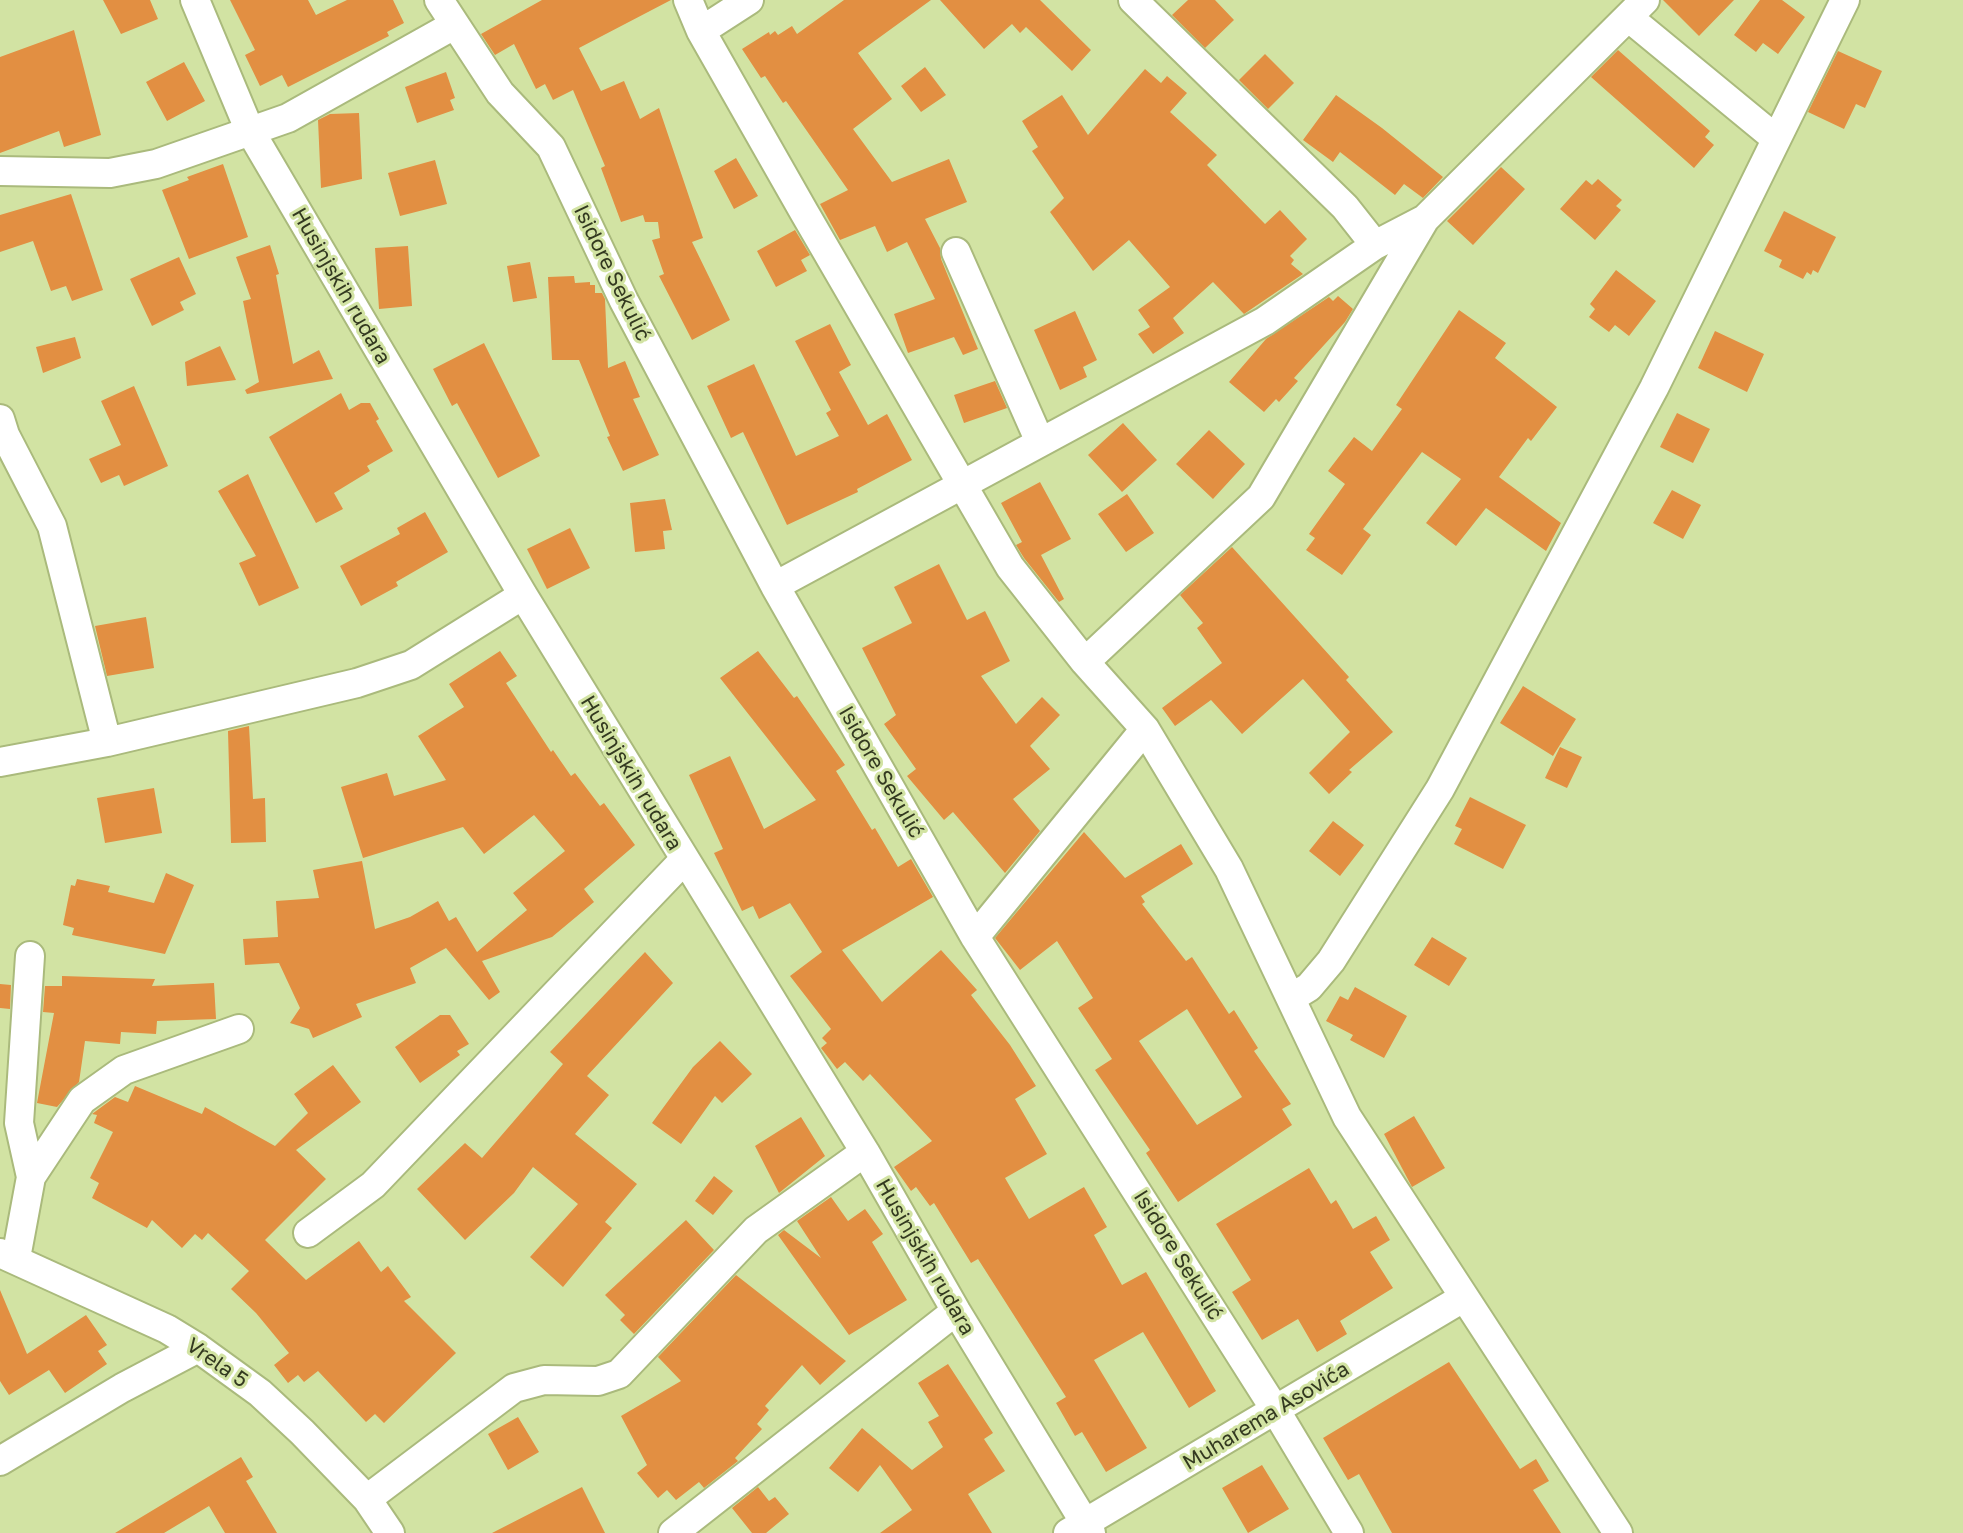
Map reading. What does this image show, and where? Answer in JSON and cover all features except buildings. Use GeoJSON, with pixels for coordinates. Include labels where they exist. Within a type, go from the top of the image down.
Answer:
{"type":"FeatureCollection","features":[{"type":"Feature","properties":{"kind":"street","name":"Husinjskih rudara"},"geometry":{"type":"LineString","coordinates":[[195,0],[249,130],[523,596],[864,1153],[1082,1530]]}},
{"type":"Feature","properties":{"kind":"street","name":"Isidore Sekulić"},"geometry":{"type":"LineString","coordinates":[[439,0],[500,93],[551,147],[624,301],[775,586],[975,937],[1276,1410],[1349,1533]]}},
{"type":"Feature","properties":{"kind":"street"},"geometry":{"type":"LineString","coordinates":[[688,0],[701,31],[1010,566],[1085,662],[1145,729],[1229,869],[1347,1117],[1618,1533]]}},
{"type":"Feature","properties":{"kind":"street"},"geometry":{"type":"LineString","coordinates":[[701,31],[749,0]]}},
{"type":"Feature","properties":{"kind":"street"},"geometry":{"type":"LineString","coordinates":[[1133,0],[1345,207],[1374,245]]}},
{"type":"Feature","properties":{"kind":"street"},"geometry":{"type":"LineString","coordinates":[[1291,998],[1317,980],[1331,961],[1440,789],[1654,388],[1845,0]]}},
{"type":"Feature","properties":{"kind":"street"},"geometry":{"type":"LineString","coordinates":[[1085,662],[1261,497],[1425,219],[1637,9],[1775,138]]}},
{"type":"Feature","properties":{"kind":"street"},"geometry":{"type":"LineString","coordinates":[[0,171],[110,173],[134,170],[288,118],[454,26]]}},
{"type":"Feature","properties":{"kind":"street"},"geometry":{"type":"LineString","coordinates":[[775,586],[960,483],[1142,390],[1265,321],[1374,245],[1425,219]]}},
{"type":"Feature","properties":{"kind":"street"},"geometry":{"type":"LineString","coordinates":[[956,252],[1040,442]]}},
{"type":"Feature","properties":{"kind":"street"},"geometry":{"type":"LineString","coordinates":[[0,419],[5,435],[52,526],[107,742]]}},
{"type":"Feature","properties":{"kind":"street"},"geometry":{"type":"LineString","coordinates":[[0,762],[107,742],[328,692],[411,665],[523,596]]}},
{"type":"Feature","properties":{"kind":"street"},"geometry":{"type":"LineString","coordinates":[[975,937],[1145,729]]}},
{"type":"Feature","properties":{"kind":"street"},"geometry":{"type":"LineString","coordinates":[[308,1233],[373,1185],[684,860]]}},
{"type":"Feature","properties":{"kind":"street"},"geometry":{"type":"LineString","coordinates":[[30,956],[19,1123],[31,1177]]}},
{"type":"Feature","properties":{"kind":"street"},"geometry":{"type":"LineString","coordinates":[[8,1255],[31,1177],[82,1100],[124,1070],[239,1029]]}},
{"type":"Feature","properties":{"kind":"street"},"geometry":{"type":"LineString","coordinates":[[367,1499],[514,1388],[544,1380],[598,1381],[619,1374],[756,1230],[864,1153]]}},
{"type":"Feature","properties":{"kind":"street","name":"Vrela 5"},"geometry":{"type":"LineString","coordinates":[[8,1255],[167,1329],[260,1393],[367,1499],[390,1533]]}},
{"type":"Feature","properties":{"kind":"street","name":"Muharema Asovića"},"geometry":{"type":"LineString","coordinates":[[1082,1530],[1463,1298]]}},
{"type":"Feature","properties":{"kind":"street"},"geometry":{"type":"LineString","coordinates":[[673,1533],[956,1311]]}},
{"type":"Feature","properties":{"kind":"street"},"geometry":{"type":"LineString","coordinates":[[0,1461],[122,1388],[198,1348]]}}]}
